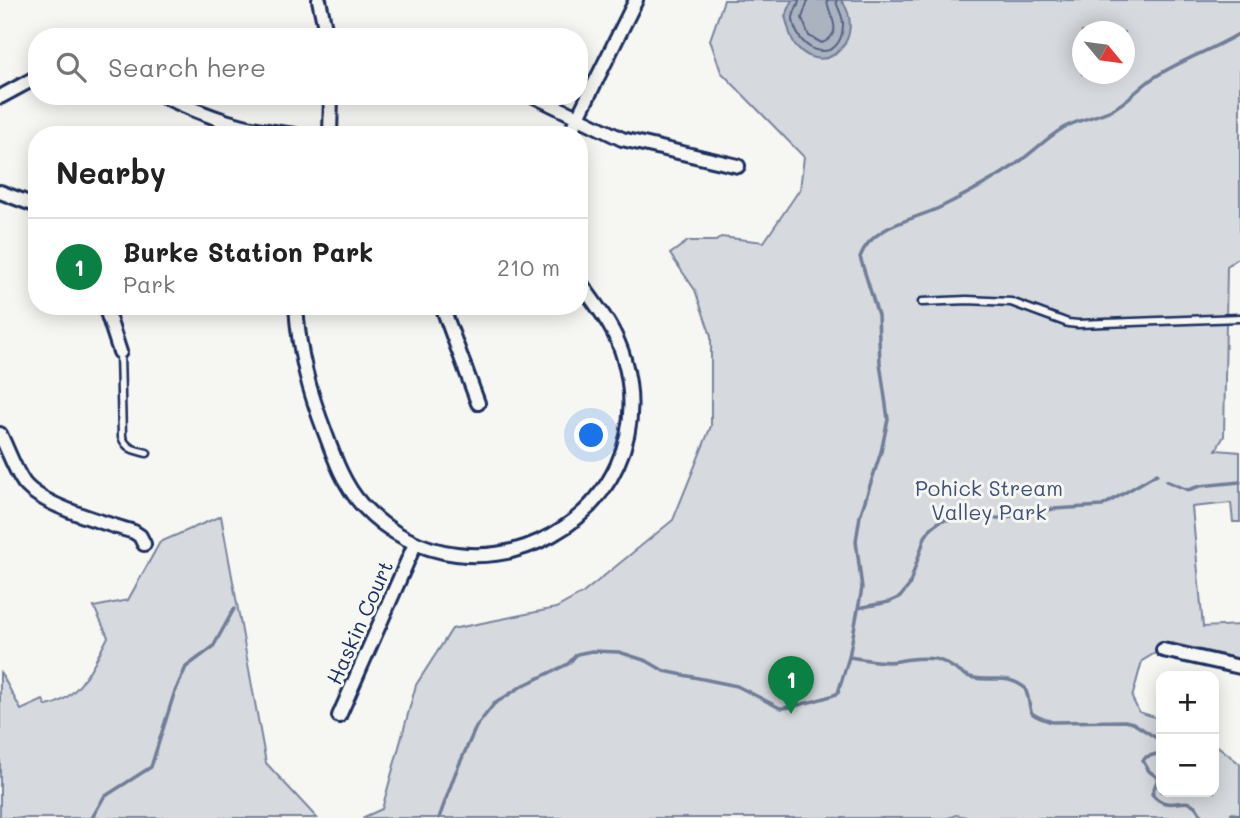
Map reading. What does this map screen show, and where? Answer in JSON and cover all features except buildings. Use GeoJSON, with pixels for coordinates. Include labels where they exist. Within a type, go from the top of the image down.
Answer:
{"type":"FeatureCollection","features":[{"type":"Feature","properties":{"kind":"street"},"geometry":{"type":"LineString","coordinates":[[319,0],[325,28]]}},
{"type":"Feature","properties":{"kind":"street"},"geometry":{"type":"LineString","coordinates":[[588,96],[636,0]]}},
{"type":"Feature","properties":{"kind":"street"},"geometry":{"type":"LineString","coordinates":[[0,97],[28,82]]}},
{"type":"Feature","properties":{"kind":"street"},"geometry":{"type":"LineString","coordinates":[[182,105],[235,126]]}},
{"type":"Feature","properties":{"kind":"street"},"geometry":{"type":"LineString","coordinates":[[330,126],[331,105]]}},
{"type":"Feature","properties":{"kind":"street"},"geometry":{"type":"LineString","coordinates":[[552,105],[622,139],[738,166]]}},
{"type":"Feature","properties":{"kind":"street"},"geometry":{"type":"LineString","coordinates":[[573,126],[584,105]]}},
{"type":"Feature","properties":{"kind":"street"},"geometry":{"type":"LineString","coordinates":[[0,192],[28,203]]}},
{"type":"Feature","properties":{"kind":"street"},"geometry":{"type":"LineString","coordinates":[[297,315],[307,383],[336,463],[347,486],[376,519],[415,544],[461,556],[506,553],[535,545],[562,530],[586,510],[606,485],[622,456],[631,407],[629,382],[620,344],[588,294]]}},
{"type":"Feature","properties":{"kind":"street"},"geometry":{"type":"LineString","coordinates":[[108,315],[120,352]]}},
{"type":"Feature","properties":{"kind":"street"},"geometry":{"type":"LineString","coordinates":[[445,315],[478,403]]}},
{"type":"Feature","properties":{"kind":"street"},"geometry":{"type":"LineString","coordinates":[[0,434],[19,474],[32,491],[69,510],[134,532],[144,544]]}},
{"type":"Feature","properties":{"kind":"street","name":"Haskin Court"},"geometry":{"type":"LineString","coordinates":[[339,716],[415,544]]}},
{"type":"Feature","properties":{"kind":"street"},"geometry":{"type":"LineString","coordinates":[[1163,650],[1240,667]]}},
{"type":"Feature","properties":{"kind":"lane"},"geometry":{"type":"LineString","coordinates":[[922,302],[1010,302],[1068,323],[1078,324],[1240,318]]}},
{"type":"Feature","properties":{"kind":"lane"},"geometry":{"type":"LineString","coordinates":[[120,352],[122,437],[125,445],[132,450],[147,453]]}},
{"type":"Feature","properties":{"kind":"green space","name":"Pohick Stream Valley Park"},"geometry":{"type":"Polygon","coordinates":[[[724,0],[1240,0],[1240,257],[1227,266],[1224,436],[1216,450],[1240,452],[1240,522],[1233,522],[1231,503],[1192,507],[1203,627],[1240,625],[1240,659],[1172,643],[1142,661],[1132,698],[1139,712],[1156,717],[1156,797],[1219,797],[1219,747],[1240,764],[1240,818],[972,818],[956,815],[948,818],[362,818],[382,809],[416,685],[452,629],[556,608],[583,593],[673,520],[711,426],[711,336],[695,290],[670,254],[688,241],[716,241],[721,237],[764,242],[800,189],[804,157],[721,72],[710,40],[724,0]]]}},
{"type":"Feature","properties":{"kind":"green space"},"geometry":{"type":"Polygon","coordinates":[[[221,516],[266,763],[317,818],[0,818],[0,671],[21,710],[43,700],[46,706],[68,697],[84,680],[108,637],[94,607],[128,600],[160,542],[221,516]]]}},
{"type":"Feature","properties":{"kind":"water"},"geometry":{"type":"Polygon","coordinates":[[[793,0],[841,0],[848,13],[850,26],[841,49],[832,56],[821,59],[809,56],[797,47],[785,16],[793,0]]]}},
{"type":"Feature","properties":{"kind":"waterway"},"geometry":{"type":"LineString","coordinates":[[439,818],[476,727],[494,704],[522,686],[568,664],[577,654],[592,651],[619,652],[647,661],[664,671],[737,686],[780,708],[838,693],[849,657],[862,588],[856,541],[860,516],[881,452],[888,419],[880,363],[878,315],[860,257],[866,246],[884,230],[943,206],[995,178],[1063,128],[1113,109],[1165,71],[1240,33]]}},
{"type":"Feature","properties":{"kind":"waterway"},"geometry":{"type":"LineString","coordinates":[[858,608],[900,597],[909,586],[925,537],[932,527],[942,520],[1000,518],[1054,509],[1102,506],[1157,474]]}},
{"type":"Feature","properties":{"kind":"waterway"},"geometry":{"type":"LineString","coordinates":[[1166,481],[1188,490],[1200,486],[1240,482]]}},
{"type":"Feature","properties":{"kind":"waterway"},"geometry":{"type":"LineString","coordinates":[[92,818],[104,797],[151,767],[174,694],[186,667],[213,647],[234,609]]}},
{"type":"Feature","properties":{"kind":"waterway"},"geometry":{"type":"LineString","coordinates":[[849,657],[886,662],[921,658],[940,660],[969,677],[1006,679],[1018,683],[1025,688],[1032,713],[1042,719],[1052,722],[1125,721],[1156,738]]}},
{"type":"Feature","properties":{"kind":"waterway"},"geometry":{"type":"LineString","coordinates":[[1156,754],[1146,757],[1143,761],[1156,776]]}},
{"type":"Feature","properties":{"kind":"waterway"},"geometry":{"type":"LineString","coordinates":[[1156,783],[1152,794],[1160,801],[1192,804],[1202,818]]}},
{"type":"Feature","properties":{"kind":"waterway"},"geometry":{"type":"LineString","coordinates":[[1230,818],[1232,814],[1240,815]]}},
{"type":"Feature","properties":{"kind":"place","name":"Burke Station Park"},"geometry":{"type":"Point","coordinates":[791,714]}}]}
